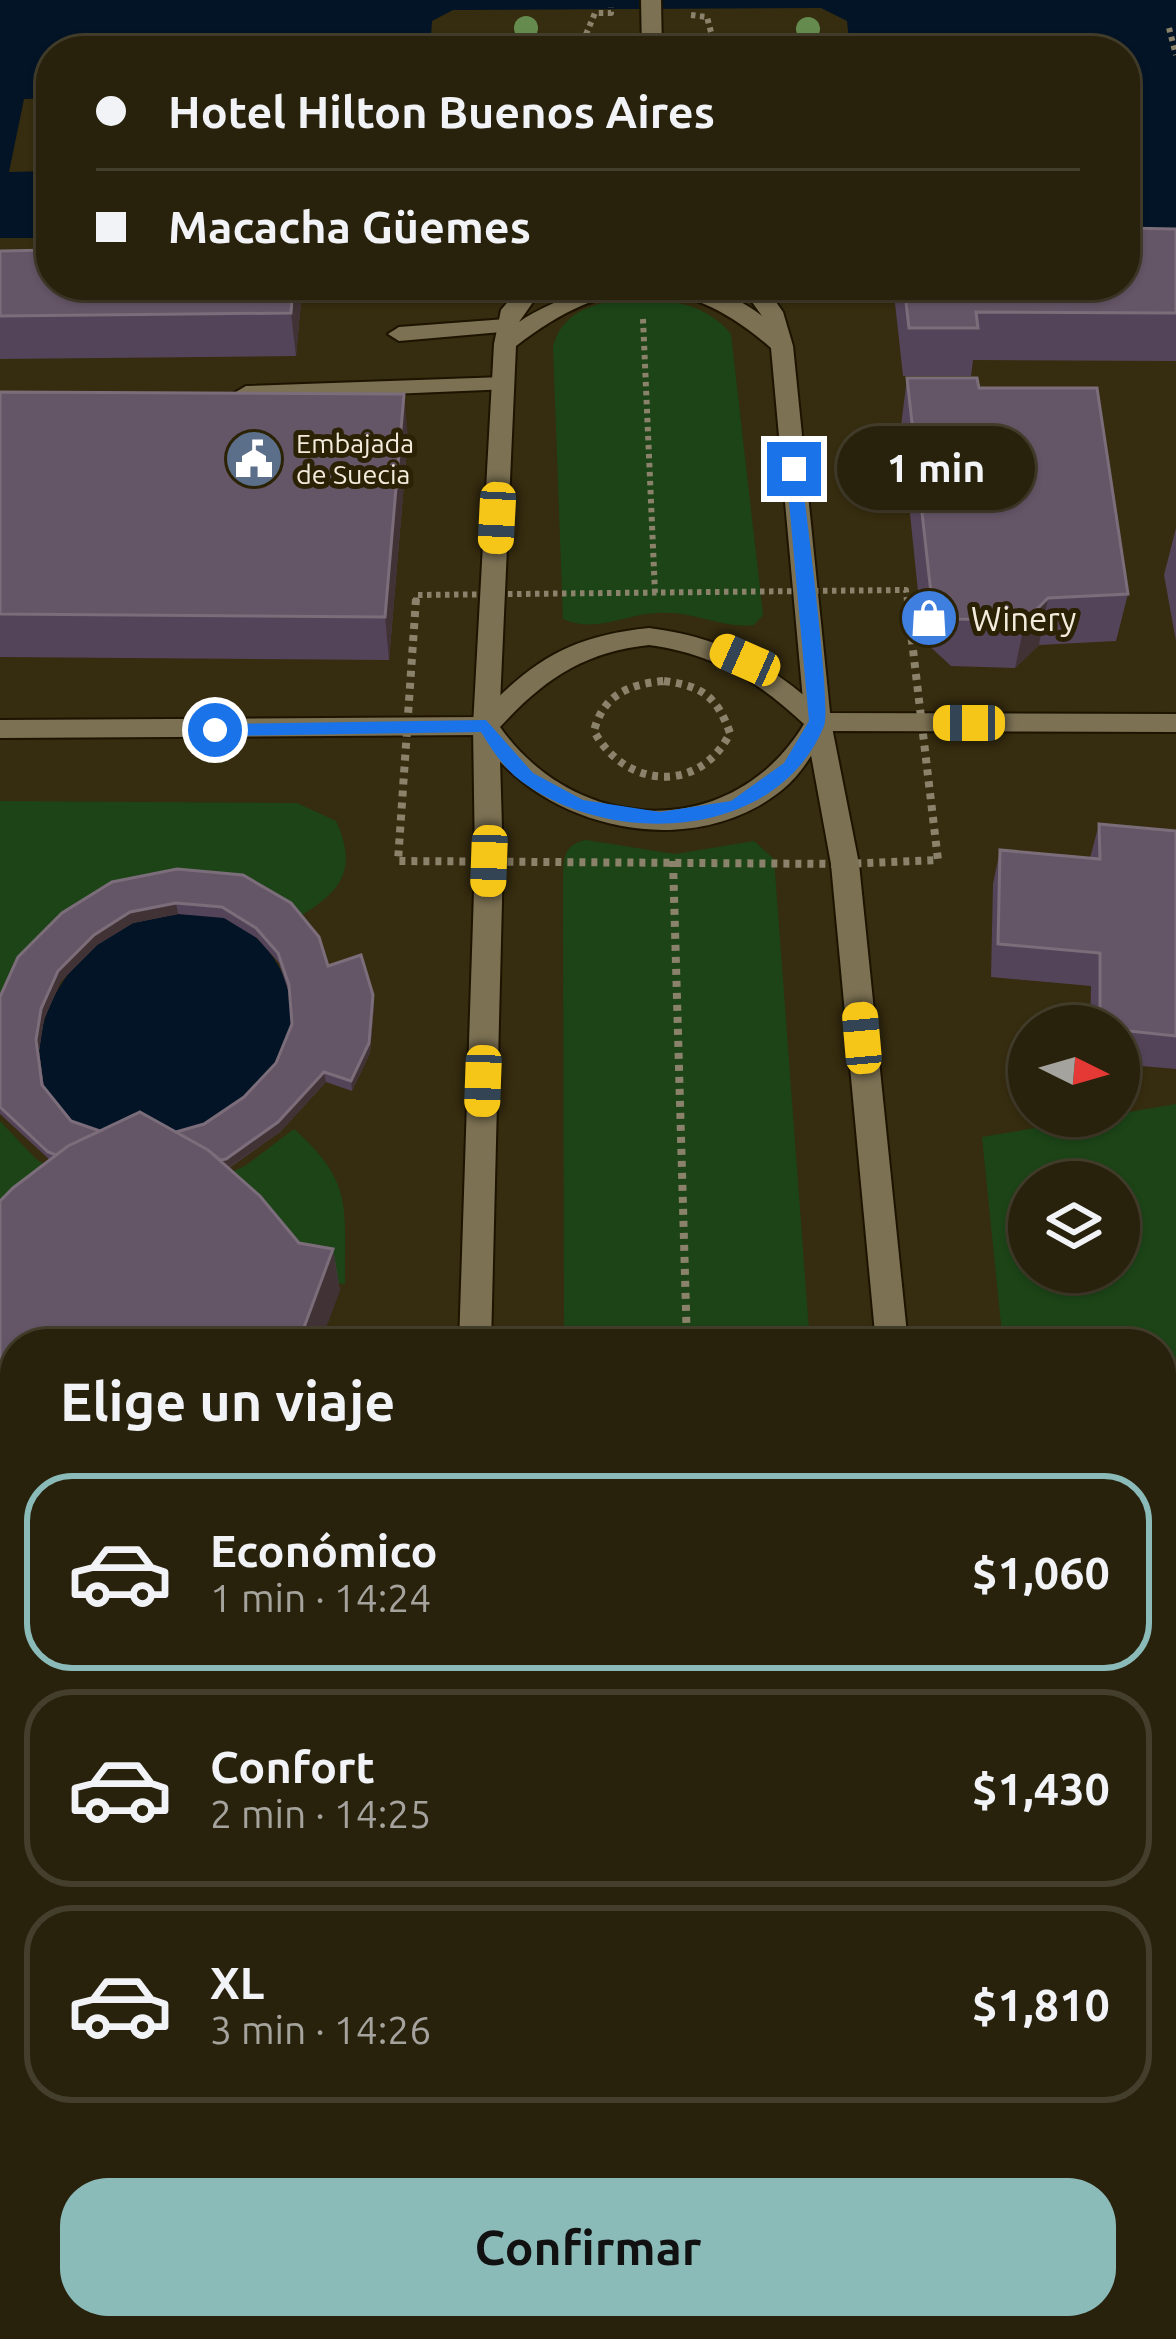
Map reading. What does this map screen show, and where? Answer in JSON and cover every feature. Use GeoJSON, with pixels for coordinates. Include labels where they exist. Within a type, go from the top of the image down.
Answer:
{"type":"FeatureCollection","features":[{"type":"Feature","properties":{"kind":"main road"},"geometry":{"type":"LineString","coordinates":[[651,0],[652,36]]}},
{"type":"Feature","properties":{"kind":"main road"},"geometry":{"type":"LineString","coordinates":[[475,1329],[489,861],[486,726],[506,335],[512,310],[521,300]]}},
{"type":"Feature","properties":{"kind":"main road"},"geometry":{"type":"LineString","coordinates":[[399,334],[506,335],[573,300]]}},
{"type":"Feature","properties":{"kind":"main road"},"geometry":{"type":"LineString","coordinates":[[716,300],[782,346]]}},
{"type":"Feature","properties":{"kind":"main road"},"geometry":{"type":"LineString","coordinates":[[766,300],[782,346],[818,722],[844,864],[890,1329]]}},
{"type":"Feature","properties":{"kind":"main road"},"geometry":{"type":"LineString","coordinates":[[213,393],[504,384]]}},
{"type":"Feature","properties":{"kind":"main road"},"geometry":{"type":"LineString","coordinates":[[0,729],[486,726],[536,671],[561,657],[624,637],[690,642],[733,654],[791,693],[818,722],[1176,723]]}},
{"type":"Feature","properties":{"kind":"main road"},"geometry":{"type":"LineString","coordinates":[[486,726],[503,754],[553,794],[579,806],[660,818],[736,807],[790,768],[818,722]]}},
{"type":"Feature","properties":{"kind":"path"},"geometry":{"type":"LineString","coordinates":[[585,36],[595,13],[611,13],[611,0]]}},
{"type":"Feature","properties":{"kind":"path"},"geometry":{"type":"LineString","coordinates":[[689,0],[691,17],[706,17],[712,36]]}},
{"type":"Feature","properties":{"kind":"path"},"geometry":{"type":"LineString","coordinates":[[1169,28],[1176,55]]}},
{"type":"Feature","properties":{"kind":"path"},"geometry":{"type":"LineString","coordinates":[[643,312],[655,593]]}},
{"type":"Feature","properties":{"kind":"path"},"geometry":{"type":"LineString","coordinates":[[493,594],[906,590]]}},
{"type":"Feature","properties":{"kind":"path"},"geometry":{"type":"LineString","coordinates":[[643,682],[686,684],[719,703],[728,717],[726,748],[715,761],[675,777],[630,772],[599,747],[596,715],[622,689],[643,682]]}},
{"type":"Feature","properties":{"kind":"path"},"geometry":{"type":"LineString","coordinates":[[673,861],[687,1329]]}},
{"type":"Feature","properties":{"kind":"green space"},"geometry":{"type":"Polygon","coordinates":[[[616,300],[693,307],[731,334],[763,615],[754,625],[672,613],[587,625],[563,619],[553,347],[562,327],[576,314],[616,300]]]}},
{"type":"Feature","properties":{"kind":"green space"},"geometry":{"type":"Polygon","coordinates":[[[0,801],[297,803],[336,821],[346,864],[337,886],[302,915],[245,878],[21,956],[0,993],[0,801]]]}},
{"type":"Feature","properties":{"kind":"green space"},"geometry":{"type":"Polygon","coordinates":[[[754,841],[774,859],[809,1329],[564,1329],[563,870],[565,856],[578,842],[675,854],[754,841]]]}},
{"type":"Feature","properties":{"kind":"green space"},"geometry":{"type":"Polygon","coordinates":[[[1176,1104],[1176,1329],[1001,1329],[982,1137],[1008,1133],[1008,1137],[1140,1137],[1140,1110],[1176,1104]]]}},
{"type":"Feature","properties":{"kind":"green space"},"geometry":{"type":"Polygon","coordinates":[[[0,1121],[37,1160],[84,1184],[0,1252],[0,1121]]]}},
{"type":"Feature","properties":{"kind":"green space"},"geometry":{"type":"Polygon","coordinates":[[[294,1129],[328,1165],[337,1182],[345,1216],[345,1284],[310,1280],[211,1181],[245,1166],[294,1129]]]}},
{"type":"Feature","properties":{"kind":"water"},"geometry":{"type":"Polygon","coordinates":[[[0,0],[1176,0],[1176,234],[1140,234],[1140,36],[848,36],[847,21],[821,8],[453,10],[432,21],[431,36],[36,36],[36,238],[0,238],[0,0]]]}},
{"type":"Feature","properties":{"kind":"water"},"geometry":{"type":"Polygon","coordinates":[[[178,914],[225,918],[263,944],[277,963],[293,1007],[289,1053],[263,1090],[207,1134],[74,1131],[47,1099],[39,1068],[39,1043],[56,993],[71,970],[110,935],[137,921],[178,914]]]}},
{"type":"Feature","properties":{"kind":"pier"},"geometry":{"type":"Polygon","coordinates":[[[24,99],[36,99],[36,171],[9,172],[24,99]]]}},
{"type":"Feature","properties":{"kind":"building"},"geometry":{"type":"Polygon","coordinates":[[[1140,228],[1176,229],[1176,313],[976,312],[978,328],[909,328],[906,300],[1140,300],[1140,228]]]}},
{"type":"Feature","properties":{"kind":"building"},"geometry":{"type":"Polygon","coordinates":[[[36,250],[36,300],[292,300],[291,313],[0,316],[0,251],[36,250]]]}},
{"type":"Feature","properties":{"kind":"building"},"geometry":{"type":"Polygon","coordinates":[[[907,378],[977,378],[979,388],[1097,388],[1128,594],[1048,598],[1025,621],[959,619],[931,593],[907,378]]]}},
{"type":"Feature","properties":{"kind":"building"},"geometry":{"type":"Polygon","coordinates":[[[0,392],[404,394],[385,617],[0,614],[0,392]]]}},
{"type":"Feature","properties":{"kind":"building"},"geometry":{"type":"Polygon","coordinates":[[[1099,824],[1176,831],[1176,1036],[1140,1032],[1140,1005],[1100,1005],[1100,953],[998,944],[1000,850],[1100,859],[1099,824]]]}},
{"type":"Feature","properties":{"kind":"building"},"geometry":{"type":"Polygon","coordinates":[[[177,869],[243,875],[291,903],[319,937],[328,966],[361,955],[373,995],[369,1043],[351,1081],[324,1072],[278,1122],[220,1160],[176,1132],[204,1124],[244,1097],[276,1063],[292,1024],[289,985],[278,953],[256,928],[222,907],[176,903],[130,912],[94,935],[58,971],[41,1009],[36,1040],[42,1085],[71,1121],[100,1131],[56,1155],[48,1152],[0,1107],[0,997],[18,957],[62,913],[112,882],[177,869]]]}},
{"type":"Feature","properties":{"kind":"building"},"geometry":{"type":"Polygon","coordinates":[[[140,1112],[208,1150],[260,1196],[299,1243],[333,1249],[303,1329],[0,1329],[0,1201],[68,1146],[140,1112]]]}},
{"type":"Feature","properties":{"kind":"place","name":"Embajada de Suecia"},"geometry":{"type":"Point","coordinates":[254,459]}},
{"type":"Feature","properties":{"kind":"place","name":"Winery"},"geometry":{"type":"Point","coordinates":[929,618]}},
{"type":"Feature","properties":{"kind":"route"},"geometry":{"type":"LineString","coordinates":[[215,730],[486,726],[503,754],[527,777],[579,806],[660,818],[736,807],[790,768],[818,722],[794,469]]}}]}
